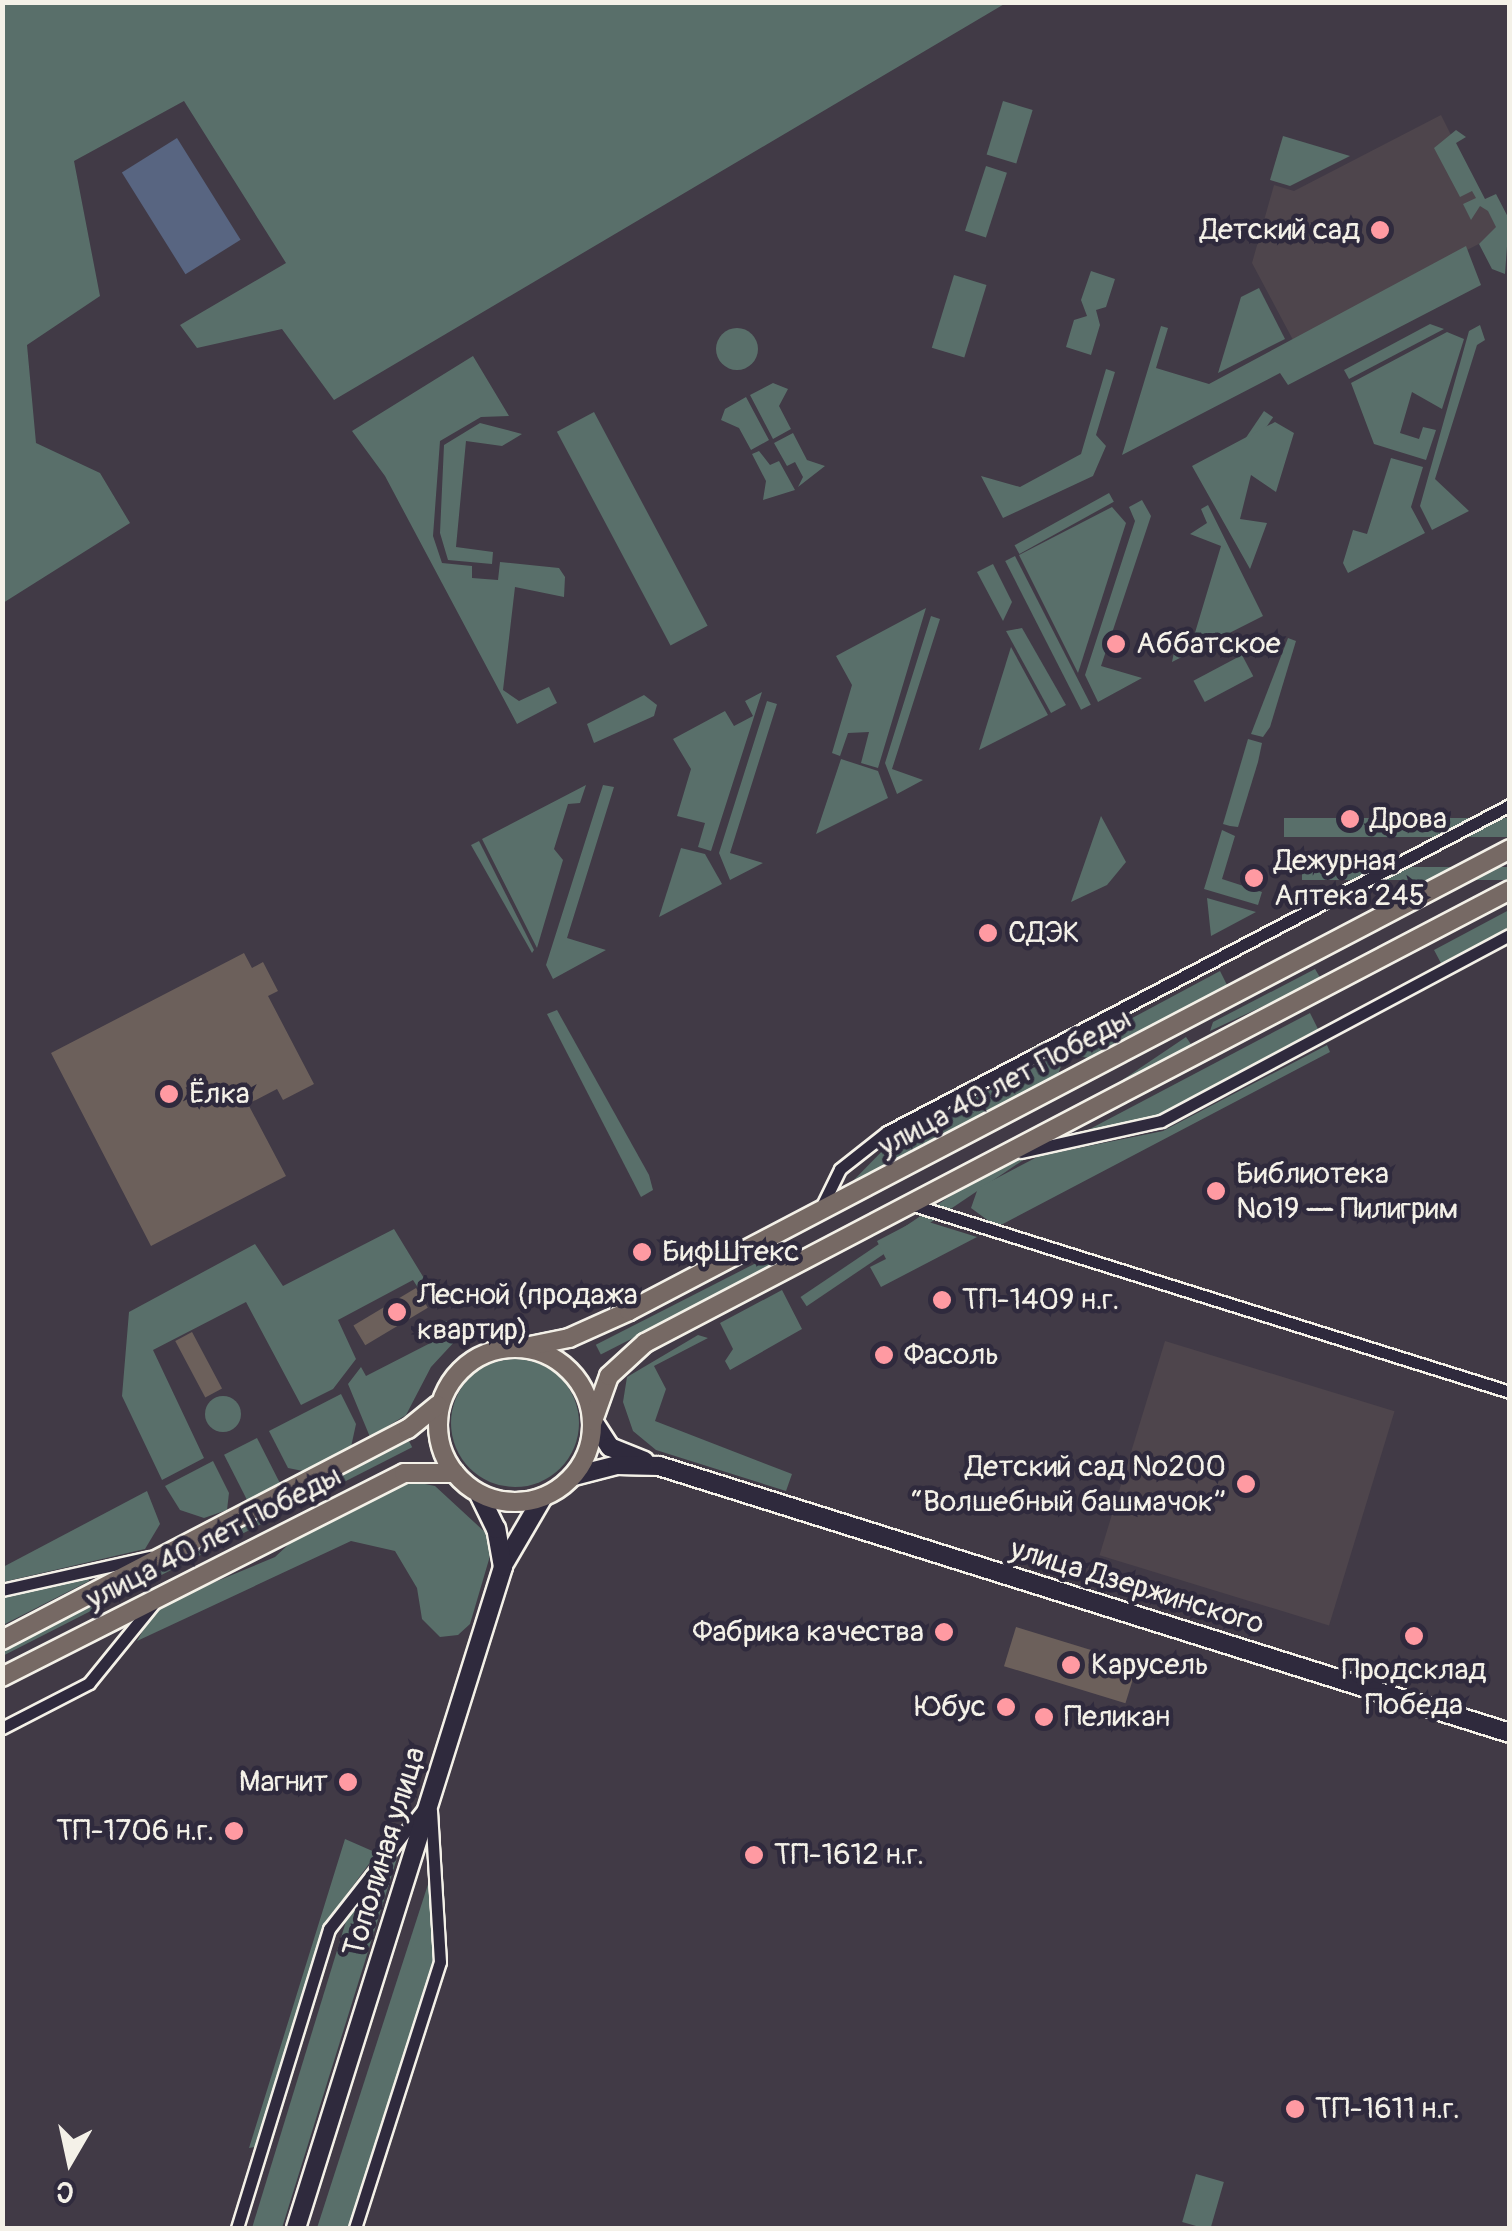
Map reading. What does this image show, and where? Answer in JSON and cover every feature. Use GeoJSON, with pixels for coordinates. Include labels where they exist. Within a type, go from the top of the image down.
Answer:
{"type":"FeatureCollection","features":[{"type":"Feature","properties":{"kind":"main road","name":"улица 40 лет Победы"},"geometry":{"type":"LineString","coordinates":[[520,1348],[602,1325],[1510,849]]}},
{"type":"Feature","properties":{"kind":"main road","name":"улица 40 лет Победы"},"geometry":{"type":"LineString","coordinates":[[592,1421],[609,1376],[646,1343],[1510,890]]}},
{"type":"Feature","properties":{"kind":"main road"},"geometry":{"type":"LineString","coordinates":[[1192,1016],[1210,1047]]}},
{"type":"Feature","properties":{"kind":"main road"},"geometry":{"type":"LineString","coordinates":[[503,1566],[496,1529],[478,1494],[455,1473],[438,1441],[438,1405],[469,1362],[520,1348],[570,1370],[592,1421],[610,1447],[659,1466]]}},
{"type":"Feature","properties":{"kind":"main road","name":"улица 40 лет Победы"},"geometry":{"type":"LineString","coordinates":[[2,1640],[408,1429],[438,1405]]}},
{"type":"Feature","properties":{"kind":"main road"},"geometry":{"type":"LineString","coordinates":[[478,1494],[544,1498],[574,1476],[592,1421]]}},
{"type":"Feature","properties":{"kind":"main road","name":"улица Дзержинского"},"geometry":{"type":"LineString","coordinates":[[574,1476],[617,1465],[659,1466],[1510,1733]]}},
{"type":"Feature","properties":{"kind":"main road","name":"улица 40 лет Победы"},"geometry":{"type":"LineString","coordinates":[[2,1677],[404,1473],[455,1473]]}},
{"type":"Feature","properties":{"kind":"main road","name":"Тополиная улица"},"geometry":{"type":"LineString","coordinates":[[296,2228],[503,1566],[544,1498]]}},
{"type":"Feature","properties":{"kind":"street"},"geometry":{"type":"LineString","coordinates":[[819,1212],[840,1169],[887,1132],[1510,805]]}},
{"type":"Feature","properties":{"kind":"street"},"geometry":{"type":"LineString","coordinates":[[997,1158],[1161,1121],[1510,935]]}},
{"type":"Feature","properties":{"kind":"street"},"geometry":{"type":"LineString","coordinates":[[910,1204],[1510,1392]]}},
{"type":"Feature","properties":{"kind":"street","name":"улица 40 лет Победы"},"geometry":{"type":"LineString","coordinates":[[2,1590],[164,1555]]}},
{"type":"Feature","properties":{"kind":"street"},"geometry":{"type":"LineString","coordinates":[[2,1728],[89,1683],[161,1594]]}},
{"type":"Feature","properties":{"kind":"street"},"geometry":{"type":"LineString","coordinates":[[237,2228],[330,1930],[430,1801]]}},
{"type":"Feature","properties":{"kind":"street"},"geometry":{"type":"LineString","coordinates":[[355,2228],[440,1962],[430,1801]]}},
{"type":"Feature","properties":{"kind":"shaded area","name":"Детский сад"},"geometry":{"type":"Polygon","coordinates":[[[1441,115],[1500,233],[1293,340],[1252,263],[1274,185],[1294,191],[1441,115]]]}},
{"type":"Feature","properties":{"kind":"shaded area","name":"Детский сад №200 “Волшебный башмачок”"},"geometry":{"type":"Polygon","coordinates":[[[1165,1341],[1395,1411],[1329,1625],[1100,1555],[1165,1341]]]}},
{"type":"Feature","properties":{"kind":"green space"},"geometry":{"type":"Polygon","coordinates":[[[3,2],[1006,3],[334,400],[282,329],[197,348],[180,325],[286,263],[184,101],[74,161],[100,296],[27,345],[36,443],[100,473],[130,523],[3,603],[3,2]]]}},
{"type":"Feature","properties":{"kind":"green space"},"geometry":{"type":"Polygon","coordinates":[[[1003,101],[1033,110],[1016,164],[987,155],[1003,101]]]}},
{"type":"Feature","properties":{"kind":"green space"},"geometry":{"type":"Polygon","coordinates":[[[1456,130],[1466,137],[1456,143],[1485,199],[1496,194],[1509,219],[1505,274],[1492,269],[1479,244],[1496,227],[1488,211],[1480,206],[1471,220],[1463,204],[1476,198],[1472,191],[1460,197],[1434,148],[1456,130]]]}},
{"type":"Feature","properties":{"kind":"green space"},"geometry":{"type":"Polygon","coordinates":[[[1283,136],[1350,156],[1290,186],[1270,180],[1283,136]]]}},
{"type":"Feature","properties":{"kind":"green space"},"geometry":{"type":"Polygon","coordinates":[[[986,166],[1007,173],[986,237],[965,231],[986,166]]]}},
{"type":"Feature","properties":{"kind":"green space"},"geometry":{"type":"Polygon","coordinates":[[[1466,246],[1481,285],[1288,385],[1280,373],[1122,455],[1161,326],[1168,328],[1156,368],[1209,384],[1466,246]]]}},
{"type":"Feature","properties":{"kind":"green space"},"geometry":{"type":"Polygon","coordinates":[[[1091,271],[1115,279],[1106,307],[1096,310],[1100,325],[1091,355],[1066,347],[1074,320],[1087,316],[1081,300],[1091,271]]]}},
{"type":"Feature","properties":{"kind":"green space"},"geometry":{"type":"Polygon","coordinates":[[[954,275],[987,285],[964,358],[932,348],[954,275]]]}},
{"type":"Feature","properties":{"kind":"green space"},"geometry":{"type":"Polygon","coordinates":[[[1259,288],[1285,339],[1218,373],[1241,297],[1259,288]]]}},
{"type":"Feature","properties":{"kind":"green space"},"geometry":{"type":"Polygon","coordinates":[[[1430,324],[1444,329],[1349,379],[1344,370],[1430,324]]]}},
{"type":"Feature","properties":{"kind":"green space"},"geometry":{"type":"Polygon","coordinates":[[[1480,325],[1485,340],[1477,345],[1435,479],[1469,511],[1432,530],[1420,506],[1469,331],[1480,325]]]}},
{"type":"Feature","properties":{"kind":"green space"},"geometry":{"type":"Polygon","coordinates":[[[737,328],[752,334],[758,349],[752,364],[737,370],[722,364],[716,349],[722,334],[737,328]]]}},
{"type":"Feature","properties":{"kind":"green space"},"geometry":{"type":"Polygon","coordinates":[[[1447,332],[1464,339],[1442,409],[1412,392],[1400,433],[1419,439],[1423,427],[1436,430],[1426,460],[1374,444],[1351,383],[1447,332]]]}},
{"type":"Feature","properties":{"kind":"green space"},"geometry":{"type":"Polygon","coordinates":[[[473,356],[509,416],[481,417],[440,441],[433,536],[442,563],[472,566],[472,578],[498,580],[500,562],[559,568],[565,577],[564,597],[515,587],[503,690],[519,701],[549,687],[557,703],[517,724],[385,476],[352,431],[473,356]]]}},
{"type":"Feature","properties":{"kind":"green space"},"geometry":{"type":"Polygon","coordinates":[[[1106,369],[1115,372],[1096,435],[1106,446],[1093,476],[1003,518],[981,476],[1020,487],[1081,454],[1106,369]]]}},
{"type":"Feature","properties":{"kind":"green space"},"geometry":{"type":"Polygon","coordinates":[[[773,383],[788,389],[779,406],[791,429],[773,439],[750,395],[773,383]]]}},
{"type":"Feature","properties":{"kind":"green space"},"geometry":{"type":"Polygon","coordinates":[[[746,397],[769,440],[751,450],[739,428],[721,420],[725,409],[746,397]]]}},
{"type":"Feature","properties":{"kind":"green space"},"geometry":{"type":"Polygon","coordinates":[[[1264,411],[1273,417],[1223,492],[1214,486],[1264,411]]]}},
{"type":"Feature","properties":{"kind":"green space"},"geometry":{"type":"Polygon","coordinates":[[[594,412],[708,626],[671,645],[557,432],[594,412]]]}},
{"type":"Feature","properties":{"kind":"green space"},"geometry":{"type":"Polygon","coordinates":[[[1275,422],[1294,433],[1276,492],[1251,475],[1240,519],[1267,523],[1250,569],[1192,466],[1275,422]]]}},
{"type":"Feature","properties":{"kind":"green space"},"geometry":{"type":"Polygon","coordinates":[[[480,423],[522,434],[502,446],[466,441],[456,547],[493,552],[492,564],[448,560],[440,533],[444,445],[480,423]]]}},
{"type":"Feature","properties":{"kind":"green space"},"geometry":{"type":"Polygon","coordinates":[[[793,433],[807,460],[825,466],[798,487],[803,477],[795,462],[787,466],[774,443],[793,433]]]}},
{"type":"Feature","properties":{"kind":"green space"},"geometry":{"type":"Polygon","coordinates":[[[759,451],[770,465],[779,461],[795,490],[763,500],[766,481],[752,454],[759,451]]]}},
{"type":"Feature","properties":{"kind":"green space"},"geometry":{"type":"Polygon","coordinates":[[[1391,458],[1423,467],[1411,507],[1425,533],[1348,573],[1343,563],[1353,530],[1367,534],[1391,458]]]}},
{"type":"Feature","properties":{"kind":"green space"},"geometry":{"type":"Polygon","coordinates":[[[1109,493],[1114,502],[1019,554],[1015,545],[1109,493]]]}},
{"type":"Feature","properties":{"kind":"green space"},"geometry":{"type":"Polygon","coordinates":[[[1142,500],[1151,516],[1101,666],[1142,678],[1098,702],[1085,675],[1135,521],[1129,507],[1142,500]]]}},
{"type":"Feature","properties":{"kind":"green space"},"geometry":{"type":"Polygon","coordinates":[[[1208,505],[1263,616],[1172,662],[1175,647],[1191,646],[1221,546],[1190,534],[1207,523],[1201,509],[1208,505]]]}},
{"type":"Feature","properties":{"kind":"green space"},"geometry":{"type":"Polygon","coordinates":[[[1112,507],[1126,523],[1078,673],[1019,555],[1112,507]]]}},
{"type":"Feature","properties":{"kind":"green space"},"geometry":{"type":"Polygon","coordinates":[[[1015,556],[1091,705],[1081,710],[1005,561],[1015,556]]]}},
{"type":"Feature","properties":{"kind":"green space"},"geometry":{"type":"Polygon","coordinates":[[[993,564],[1012,602],[1003,621],[977,572],[993,564]]]}},
{"type":"Feature","properties":{"kind":"green space"},"geometry":{"type":"Polygon","coordinates":[[[926,608],[878,768],[861,763],[869,732],[848,733],[840,756],[832,753],[852,685],[836,656],[926,608]]]}},
{"type":"Feature","properties":{"kind":"green space"},"geometry":{"type":"Polygon","coordinates":[[[931,616],[940,619],[892,769],[923,780],[897,794],[885,763],[931,616]]]}},
{"type":"Feature","properties":{"kind":"green space"},"geometry":{"type":"Polygon","coordinates":[[[1022,628],[1066,705],[1051,713],[1006,631],[1022,628]]]}},
{"type":"Feature","properties":{"kind":"green space"},"geometry":{"type":"Polygon","coordinates":[[[1288,638],[1296,641],[1270,727],[1263,737],[1251,734],[1288,638]]]}},
{"type":"Feature","properties":{"kind":"green space"},"geometry":{"type":"Polygon","coordinates":[[[1011,647],[1048,715],[979,750],[1011,647]]]}},
{"type":"Feature","properties":{"kind":"green space"},"geometry":{"type":"Polygon","coordinates":[[[1242,655],[1253,676],[1205,702],[1193,681],[1242,655]]]}},
{"type":"Feature","properties":{"kind":"green space"},"geometry":{"type":"Polygon","coordinates":[[[762,692],[711,851],[698,847],[705,823],[677,816],[691,769],[673,739],[725,711],[734,726],[753,716],[745,701],[762,692]]]}},
{"type":"Feature","properties":{"kind":"green space"},"geometry":{"type":"Polygon","coordinates":[[[644,695],[657,705],[654,716],[594,743],[587,724],[644,695]]]}},
{"type":"Feature","properties":{"kind":"green space"},"geometry":{"type":"Polygon","coordinates":[[[767,701],[777,704],[730,853],[763,863],[730,880],[719,853],[767,701]]]}},
{"type":"Feature","properties":{"kind":"green space"},"geometry":{"type":"Polygon","coordinates":[[[1248,739],[1262,743],[1238,827],[1230,826],[1223,824],[1248,739]]]}},
{"type":"Feature","properties":{"kind":"green space"},"geometry":{"type":"Polygon","coordinates":[[[841,759],[878,771],[888,798],[816,834],[841,759]]]}},
{"type":"Feature","properties":{"kind":"green space"},"geometry":{"type":"Polygon","coordinates":[[[586,785],[580,803],[568,804],[554,849],[563,860],[537,948],[482,839],[586,785]]]}},
{"type":"Feature","properties":{"kind":"green space"},"geometry":{"type":"Polygon","coordinates":[[[603,785],[614,787],[567,938],[606,950],[553,979],[546,965],[603,785]]]}},
{"type":"Feature","properties":{"kind":"green space"},"geometry":{"type":"Polygon","coordinates":[[[1101,816],[1126,862],[1107,885],[1071,902],[1101,816]]]}},
{"type":"Feature","properties":{"kind":"green space"},"geometry":{"type":"Polygon","coordinates":[[[1284,818],[1509,818],[1509,837],[1284,837],[1284,818]]]}},
{"type":"Feature","properties":{"kind":"green space"},"geometry":{"type":"Polygon","coordinates":[[[1222,830],[1235,836],[1222,879],[1262,892],[1258,905],[1204,889],[1222,830]]]}},
{"type":"Feature","properties":{"kind":"green space"},"geometry":{"type":"Polygon","coordinates":[[[479,841],[534,950],[532,953],[471,845],[479,841]]]}},
{"type":"Feature","properties":{"kind":"green space"},"geometry":{"type":"Polygon","coordinates":[[[681,848],[705,854],[722,884],[659,917],[681,848]]]}},
{"type":"Feature","properties":{"kind":"green space"},"geometry":{"type":"Polygon","coordinates":[[[1302,867],[1509,867],[1509,880],[1302,880],[1302,867]]]}},
{"type":"Feature","properties":{"kind":"green space"},"geometry":{"type":"Polygon","coordinates":[[[1207,898],[1256,912],[1211,936],[1207,898]]]}},
{"type":"Feature","properties":{"kind":"green space"},"geometry":{"type":"Polygon","coordinates":[[[1509,910],[1509,930],[1442,965],[1434,950],[1509,910]]]}},
{"type":"Feature","properties":{"kind":"green space"},"geometry":{"type":"Polygon","coordinates":[[[1315,969],[1321,979],[1210,1031],[1213,1022],[1315,969]]]}},
{"type":"Feature","properties":{"kind":"green space"},"geometry":{"type":"Polygon","coordinates":[[[1220,971],[1227,985],[1089,1058],[1078,1056],[1080,1046],[1220,971]]]}},
{"type":"Feature","properties":{"kind":"green space"},"geometry":{"type":"Polygon","coordinates":[[[557,1010],[649,1175],[653,1190],[641,1197],[547,1014],[557,1010]]]}},
{"type":"Feature","properties":{"kind":"green space"},"geometry":{"type":"Polygon","coordinates":[[[1310,1013],[1319,1031],[1158,1116],[1086,1131],[1310,1013]]]}},
{"type":"Feature","properties":{"kind":"green space"},"geometry":{"type":"Polygon","coordinates":[[[1186,1037],[1192,1046],[807,1306],[800,1297],[1186,1037]]]}},
{"type":"Feature","properties":{"kind":"green space"},"geometry":{"type":"Polygon","coordinates":[[[1327,1045],[1330,1052],[997,1227],[971,1208],[978,1188],[1039,1156],[1163,1131],[1327,1045]]]}},
{"type":"Feature","properties":{"kind":"green space"},"geometry":{"type":"Polygon","coordinates":[[[1052,1058],[1062,1064],[1058,1074],[848,1186],[892,1141],[1052,1058]]]}},
{"type":"Feature","properties":{"kind":"green space"},"geometry":{"type":"Polygon","coordinates":[[[919,1219],[977,1237],[881,1287],[870,1267],[886,1259],[877,1241],[919,1219]]]}},
{"type":"Feature","properties":{"kind":"green space"},"geometry":{"type":"Polygon","coordinates":[[[394,1229],[433,1293],[424,1297],[413,1280],[338,1320],[356,1359],[333,1389],[301,1405],[246,1302],[153,1350],[204,1458],[162,1480],[122,1396],[129,1312],[255,1244],[283,1286],[394,1229]]]}},
{"type":"Feature","properties":{"kind":"green space"},"geometry":{"type":"Polygon","coordinates":[[[766,1258],[771,1268],[601,1355],[596,1345],[766,1258]]]}},
{"type":"Feature","properties":{"kind":"green space"},"geometry":{"type":"Polygon","coordinates":[[[782,1290],[802,1329],[730,1370],[725,1361],[733,1349],[720,1323],[782,1290]]]}},
{"type":"Feature","properties":{"kind":"green space"},"geometry":{"type":"Polygon","coordinates":[[[442,1320],[455,1324],[456,1340],[431,1367],[406,1415],[370,1437],[348,1384],[361,1367],[366,1376],[446,1335],[442,1320]]]}},
{"type":"Feature","properties":{"kind":"green space"},"geometry":{"type":"Polygon","coordinates":[[[698,1335],[708,1338],[654,1366],[666,1389],[655,1421],[792,1474],[786,1491],[656,1450],[633,1431],[623,1402],[627,1377],[698,1335]]]}},
{"type":"Feature","properties":{"kind":"green space"},"geometry":{"type":"Polygon","coordinates":[[[515,1359],[539,1364],[560,1378],[574,1399],[579,1423],[574,1447],[560,1468],[539,1482],[515,1487],[491,1482],[470,1468],[456,1447],[451,1423],[456,1399],[470,1378],[491,1364],[515,1359]]]}},
{"type":"Feature","properties":{"kind":"green space"},"geometry":{"type":"Polygon","coordinates":[[[341,1394],[356,1424],[351,1447],[303,1471],[288,1468],[269,1431],[341,1394]]]}},
{"type":"Feature","properties":{"kind":"green space"},"geometry":{"type":"Polygon","coordinates":[[[223,1396],[236,1401],[241,1414],[236,1427],[223,1432],[210,1427],[205,1414],[210,1401],[223,1396]]]}},
{"type":"Feature","properties":{"kind":"green space"},"geometry":{"type":"Polygon","coordinates":[[[257,1438],[280,1483],[247,1500],[224,1455],[257,1438]]]}},
{"type":"Feature","properties":{"kind":"green space"},"geometry":{"type":"Polygon","coordinates":[[[409,1441],[412,1447],[5,1655],[2,1648],[409,1441]]]}},
{"type":"Feature","properties":{"kind":"green space"},"geometry":{"type":"Polygon","coordinates":[[[213,1461],[229,1493],[227,1510],[204,1518],[180,1510],[165,1486],[213,1461]]]}},
{"type":"Feature","properties":{"kind":"green space"},"geometry":{"type":"Polygon","coordinates":[[[405,1480],[435,1486],[487,1534],[490,1556],[470,1624],[458,1635],[440,1637],[422,1619],[417,1588],[395,1551],[351,1541],[137,1641],[157,1606],[275,1557],[303,1531],[405,1480]]]}},
{"type":"Feature","properties":{"kind":"green space"},"geometry":{"type":"Polygon","coordinates":[[[147,1491],[160,1524],[145,1549],[3,1582],[3,1567],[147,1491]]]}},
{"type":"Feature","properties":{"kind":"green space"},"geometry":{"type":"Polygon","coordinates":[[[89,1581],[3,1625],[3,1597],[89,1581]]]}},
{"type":"Feature","properties":{"kind":"green space"},"geometry":{"type":"Polygon","coordinates":[[[345,1839],[377,1853],[333,1913],[261,2146],[249,2148],[345,1839]]]}},
{"type":"Feature","properties":{"kind":"green space"},"geometry":{"type":"Polygon","coordinates":[[[398,1855],[282,2228],[252,2228],[347,1918],[398,1855]]]}},
{"type":"Feature","properties":{"kind":"green space"},"geometry":{"type":"Polygon","coordinates":[[[432,1872],[435,1958],[349,2228],[317,2228],[432,1872]]]}},
{"type":"Feature","properties":{"kind":"green space"},"geometry":{"type":"Polygon","coordinates":[[[1196,2174],[1224,2182],[1211,2228],[1182,2222],[1196,2174]]]}},
{"type":"Feature","properties":{"kind":"water"},"geometry":{"type":"Polygon","coordinates":[[[177,138],[241,240],[185,274],[122,172],[177,138]]]}},
{"type":"Feature","properties":{"kind":"building","name":"Ёлка"},"geometry":{"type":"Polygon","coordinates":[[[244,953],[252,968],[263,962],[278,991],[268,996],[314,1084],[283,1100],[277,1089],[248,1104],[286,1176],[151,1246],[51,1053],[244,953]]]}},
{"type":"Feature","properties":{"kind":"building","name":"Лесной (продажа квартир)"},"geometry":{"type":"Polygon","coordinates":[[[416,1288],[428,1308],[365,1345],[353,1326],[416,1288]]]}},
{"type":"Feature","properties":{"kind":"building"},"geometry":{"type":"Polygon","coordinates":[[[192,1332],[222,1389],[205,1397],[175,1341],[192,1332]]]}},
{"type":"Feature","properties":{"kind":"building","name":"Карусель"},"geometry":{"type":"Polygon","coordinates":[[[1016,1627],[1137,1664],[1125,1703],[1004,1666],[1016,1627]]]}},
{"type":"Feature","properties":{"kind":"place","name":"Детский сад"},"geometry":{"type":"Point","coordinates":[1380,230]}},
{"type":"Feature","properties":{"kind":"place","name":"Аббатское"},"geometry":{"type":"Point","coordinates":[1116,644]}},
{"type":"Feature","properties":{"kind":"place","name":"Дрова"},"geometry":{"type":"Point","coordinates":[1350,819]}},
{"type":"Feature","properties":{"kind":"place","name":"Дежурная Аптека 245"},"geometry":{"type":"Point","coordinates":[1254,878]}},
{"type":"Feature","properties":{"kind":"place","name":"СДЭК"},"geometry":{"type":"Point","coordinates":[988,933]}},
{"type":"Feature","properties":{"kind":"place","name":"Ёлка"},"geometry":{"type":"Point","coordinates":[169,1094]}},
{"type":"Feature","properties":{"kind":"place","name":"Библиотека №19 — Пилигрим"},"geometry":{"type":"Point","coordinates":[1216,1191]}},
{"type":"Feature","properties":{"kind":"place","name":"БифШтекс"},"geometry":{"type":"Point","coordinates":[642,1252]}},
{"type":"Feature","properties":{"kind":"place","name":"ТП-1409 н.г."},"geometry":{"type":"Point","coordinates":[942,1300]}},
{"type":"Feature","properties":{"kind":"place","name":"Лесной (продажа квартир)"},"geometry":{"type":"Point","coordinates":[397,1312]}},
{"type":"Feature","properties":{"kind":"place","name":"Фасоль"},"geometry":{"type":"Point","coordinates":[884,1355]}},
{"type":"Feature","properties":{"kind":"place","name":"Детский сад №200 “Волшебный башмачок”"},"geometry":{"type":"Point","coordinates":[1246,1484]}},
{"type":"Feature","properties":{"kind":"place","name":"Фабрика качества"},"geometry":{"type":"Point","coordinates":[944,1632]}},
{"type":"Feature","properties":{"kind":"place","name":"Продсклад Победа"},"geometry":{"type":"Point","coordinates":[1414,1636]}},
{"type":"Feature","properties":{"kind":"place","name":"Карусель"},"geometry":{"type":"Point","coordinates":[1071,1665]}},
{"type":"Feature","properties":{"kind":"place","name":"Юбус"},"geometry":{"type":"Point","coordinates":[1006,1707]}},
{"type":"Feature","properties":{"kind":"place","name":"Пеликан"},"geometry":{"type":"Point","coordinates":[1044,1717]}},
{"type":"Feature","properties":{"kind":"place","name":"Магнит"},"geometry":{"type":"Point","coordinates":[348,1782]}},
{"type":"Feature","properties":{"kind":"place","name":"ТП-1706 н.г."},"geometry":{"type":"Point","coordinates":[234,1831]}},
{"type":"Feature","properties":{"kind":"place","name":"ТП-1612 н.г."},"geometry":{"type":"Point","coordinates":[754,1855]}},
{"type":"Feature","properties":{"kind":"place","name":"ТП-1611 н.г."},"geometry":{"type":"Point","coordinates":[1295,2109]}}]}
